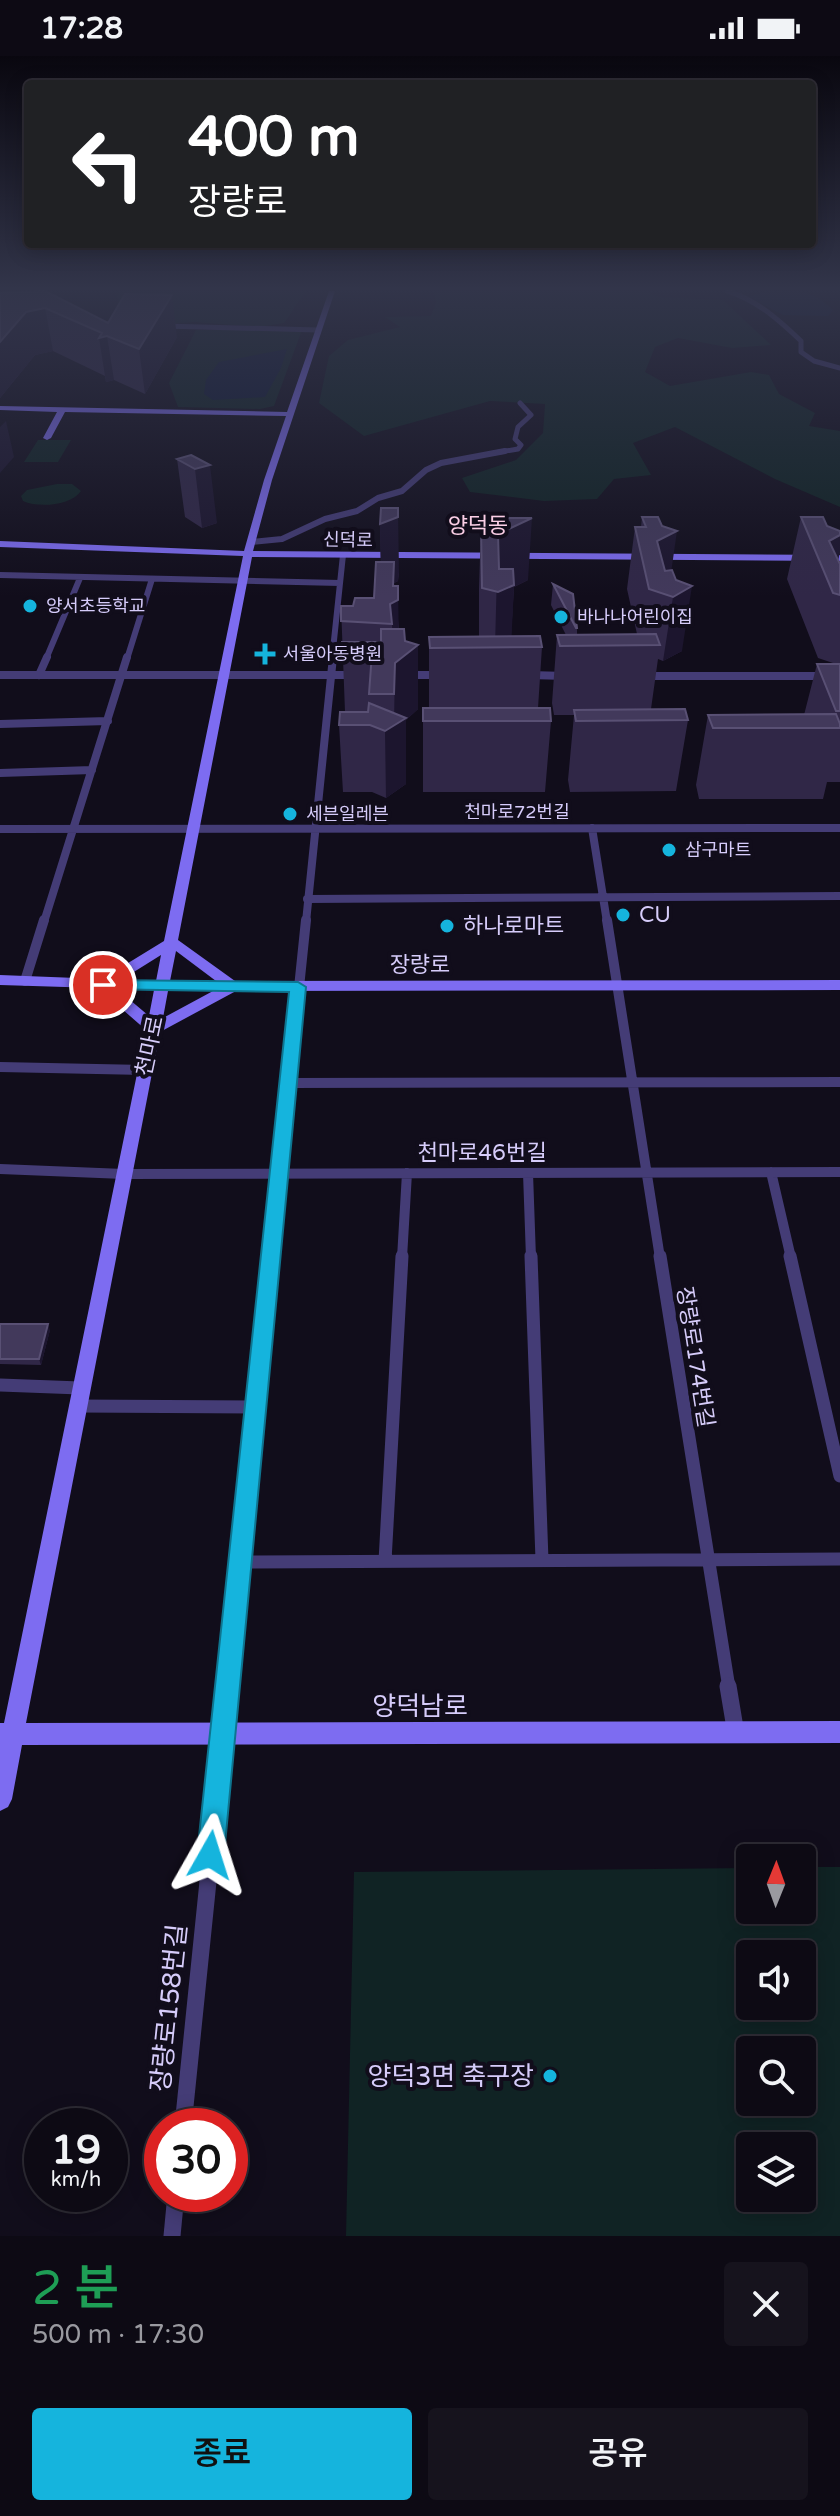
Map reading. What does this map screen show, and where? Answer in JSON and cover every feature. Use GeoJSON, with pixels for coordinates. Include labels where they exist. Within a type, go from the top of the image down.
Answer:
{"type":"FeatureCollection","features":[{"type":"Feature","properties":{"kind":"street","name":"천마로"},"geometry":{"type":"LineString","coordinates":[[0,1799],[7,1734],[163,986],[243,581],[251,544],[297,393]]}},
{"type":"Feature","properties":{"kind":"street"},"geometry":{"type":"LineString","coordinates":[[200,550],[282,539],[325,519],[357,511],[378,498],[402,491],[426,470],[441,463],[520,448],[515,432],[520,423],[531,415],[520,403]]}},
{"type":"Feature","properties":{"kind":"street"},"geometry":{"type":"LineString","coordinates":[[0,408],[290,414]]}},
{"type":"Feature","properties":{"kind":"street"},"geometry":{"type":"LineString","coordinates":[[47,438],[62,409]]}},
{"type":"Feature","properties":{"kind":"street","name":"신덕로"},"geometry":{"type":"LineString","coordinates":[[0,544],[200,550],[251,544],[289,555],[840,558]]}},
{"type":"Feature","properties":{"kind":"street"},"geometry":{"type":"LineString","coordinates":[[200,550],[229,557],[246,568],[289,555]]}},
{"type":"Feature","properties":{"kind":"street","name":"장량로158번길"},"geometry":{"type":"LineString","coordinates":[[185,2108],[343,555]]}},
{"type":"Feature","properties":{"kind":"street"},"geometry":{"type":"LineString","coordinates":[[0,575],[340,583]]}},
{"type":"Feature","properties":{"kind":"street"},"geometry":{"type":"LineString","coordinates":[[39,675],[80,578]]}},
{"type":"Feature","properties":{"kind":"street"},"geometry":{"type":"LineString","coordinates":[[25,981],[152,579]]}},
{"type":"Feature","properties":{"kind":"street"},"geometry":{"type":"LineString","coordinates":[[0,675],[361,675]]}},
{"type":"Feature","properties":{"kind":"street"},"geometry":{"type":"LineString","coordinates":[[392,675],[453,675]]}},
{"type":"Feature","properties":{"kind":"street"},"geometry":{"type":"LineString","coordinates":[[514,675],[574,676]]}},
{"type":"Feature","properties":{"kind":"street"},"geometry":{"type":"LineString","coordinates":[[635,676],[840,676]]}},
{"type":"Feature","properties":{"kind":"street"},"geometry":{"type":"LineString","coordinates":[[0,724],[108,721]]}},
{"type":"Feature","properties":{"kind":"street"},"geometry":{"type":"LineString","coordinates":[[0,773],[92,770]]}},
{"type":"Feature","properties":{"kind":"street","name":"장량로174번길"},"geometry":{"type":"LineString","coordinates":[[592,828],[630,1083],[736,1734]]}},
{"type":"Feature","properties":{"kind":"street","name":"천마로72번길"},"geometry":{"type":"LineString","coordinates":[[0,829],[840,828]]}},
{"type":"Feature","properties":{"kind":"street"},"geometry":{"type":"LineString","coordinates":[[307,899],[840,896]]}},
{"type":"Feature","properties":{"kind":"street"},"geometry":{"type":"LineString","coordinates":[[172,942],[233,987],[154,1029],[103,985],[172,942]]}},
{"type":"Feature","properties":{"kind":"street","name":"장량로"},"geometry":{"type":"LineString","coordinates":[[0,980],[233,987],[840,985]]}},
{"type":"Feature","properties":{"kind":"street"},"geometry":{"type":"LineString","coordinates":[[0,1067],[145,1070]]}},
{"type":"Feature","properties":{"kind":"street"},"geometry":{"type":"LineString","coordinates":[[288,1083],[840,1082]]}},
{"type":"Feature","properties":{"kind":"street","name":"천마로46번길"},"geometry":{"type":"LineString","coordinates":[[0,1169],[124,1174],[840,1172]]}},
{"type":"Feature","properties":{"kind":"street"},"geometry":{"type":"LineString","coordinates":[[771,1172],[840,1476]]}},
{"type":"Feature","properties":{"kind":"street"},"geometry":{"type":"LineString","coordinates":[[385,1561],[407,1173]]}},
{"type":"Feature","properties":{"kind":"street"},"geometry":{"type":"LineString","coordinates":[[528,1173],[542,1560]]}},
{"type":"Feature","properties":{"kind":"street"},"geometry":{"type":"LineString","coordinates":[[0,1385],[78,1397],[255,1407]]}},
{"type":"Feature","properties":{"kind":"street"},"geometry":{"type":"LineString","coordinates":[[240,1562],[840,1559]]}},
{"type":"Feature","properties":{"kind":"street","name":"양덕남로"},"geometry":{"type":"LineString","coordinates":[[7,1734],[840,1732]]}},
{"type":"Feature","properties":{"kind":"street"},"geometry":{"type":"LineString","coordinates":[[172,2236],[174,2212]]}},
{"type":"Feature","properties":{"kind":"green space"},"geometry":{"type":"Polygon","coordinates":[[[173,393],[279,393],[274,406],[260,409],[178,407],[173,393]]]}},
{"type":"Feature","properties":{"kind":"green space"},"geometry":{"type":"Polygon","coordinates":[[[321,393],[778,393],[815,413],[809,426],[840,431],[840,507],[775,479],[675,427],[633,443],[651,475],[614,479],[597,499],[544,501],[470,492],[462,478],[516,460],[543,433],[545,404],[490,401],[364,436],[319,403],[321,393]]]}},
{"type":"Feature","properties":{"kind":"green space"},"geometry":{"type":"Polygon","coordinates":[[[38,440],[71,440],[58,462],[24,462],[38,440]]]}},
{"type":"Feature","properties":{"kind":"green space"},"geometry":{"type":"Polygon","coordinates":[[[72,484],[81,491],[62,503],[23,501],[21,496],[27,490],[72,484]]]}},
{"type":"Feature","properties":{"kind":"green space","name":"양덕3면 축구장"},"geometry":{"type":"Polygon","coordinates":[[[816,1867],[840,1867],[840,2236],[346,2236],[354,1872],[736,1868],[736,1924],[816,1924],[816,1867]]]}},
{"type":"Feature","properties":{"kind":"water"},"geometry":{"type":"Polygon","coordinates":[[[267,393],[265,397],[213,400],[204,394],[267,393]]]}},
{"type":"Feature","properties":{"kind":"building"},"geometry":{"type":"Polygon","coordinates":[[[191,455],[210,465],[195,469],[177,459],[191,455]]]}},
{"type":"Feature","properties":{"kind":"building"},"geometry":{"type":"Polygon","coordinates":[[[381,508],[398,508],[398,517],[380,524],[381,508]]]}},
{"type":"Feature","properties":{"kind":"building"},"geometry":{"type":"Polygon","coordinates":[[[642,517],[658,517],[662,526],[677,531],[657,541],[665,571],[672,570],[676,580],[692,586],[673,597],[649,589],[635,527],[646,527],[642,517]]]}},
{"type":"Feature","properties":{"kind":"building"},"geometry":{"type":"Polygon","coordinates":[[[801,517],[823,517],[827,526],[840,531],[840,535],[829,541],[840,564],[840,595],[833,593],[801,517]]]}},
{"type":"Feature","properties":{"kind":"building"},"geometry":{"type":"Polygon","coordinates":[[[493,518],[532,518],[498,534],[499,569],[513,569],[514,585],[498,592],[482,588],[481,526],[494,526],[493,518]]]}},
{"type":"Feature","properties":{"kind":"building"},"geometry":{"type":"Polygon","coordinates":[[[376,562],[394,562],[393,586],[398,586],[398,600],[390,604],[392,624],[341,621],[341,606],[353,606],[355,598],[374,598],[376,562]]]}},
{"type":"Feature","properties":{"kind":"building"},"geometry":{"type":"Polygon","coordinates":[[[553,584],[573,594],[577,628],[576,628],[553,584]]]}},
{"type":"Feature","properties":{"kind":"building"},"geometry":{"type":"Polygon","coordinates":[[[381,629],[404,629],[405,641],[418,645],[395,663],[394,694],[369,694],[372,653],[342,650],[342,642],[381,642],[381,629]]]}},
{"type":"Feature","properties":{"kind":"building"},"geometry":{"type":"Polygon","coordinates":[[[656,634],[660,645],[560,646],[557,635],[656,634]]]}},
{"type":"Feature","properties":{"kind":"building"},"geometry":{"type":"Polygon","coordinates":[[[540,636],[542,647],[430,648],[429,637],[540,636]]]}},
{"type":"Feature","properties":{"kind":"building"},"geometry":{"type":"Polygon","coordinates":[[[817,664],[840,664],[840,711],[836,711],[817,664]]]}},
{"type":"Feature","properties":{"kind":"building"},"geometry":{"type":"Polygon","coordinates":[[[369,703],[406,718],[385,731],[370,725],[339,725],[340,712],[368,712],[369,703]]]}},
{"type":"Feature","properties":{"kind":"building"},"geometry":{"type":"Polygon","coordinates":[[[423,708],[550,708],[551,721],[423,721],[423,708]]]}},
{"type":"Feature","properties":{"kind":"building"},"geometry":{"type":"Polygon","coordinates":[[[685,709],[688,720],[576,721],[574,710],[685,709]]]}},
{"type":"Feature","properties":{"kind":"building"},"geometry":{"type":"Polygon","coordinates":[[[836,714],[840,728],[713,728],[708,715],[836,714]]]}},
{"type":"Feature","properties":{"kind":"building"},"geometry":{"type":"Polygon","coordinates":[[[0,1324],[48,1324],[39,1359],[0,1359],[0,1324]]]}},
{"type":"Feature","properties":{"kind":"place","name":"양서초등학교"},"geometry":{"type":"Point","coordinates":[30,606]}},
{"type":"Feature","properties":{"kind":"place","name":"바나나어린이집"},"geometry":{"type":"Point","coordinates":[561,617]}},
{"type":"Feature","properties":{"kind":"place","name":"서울아동병원"},"geometry":{"type":"Point","coordinates":[265,654]}},
{"type":"Feature","properties":{"kind":"place","name":"세븐일레븐"},"geometry":{"type":"Point","coordinates":[290,814]}},
{"type":"Feature","properties":{"kind":"place","name":"삼구마트"},"geometry":{"type":"Point","coordinates":[669,850]}},
{"type":"Feature","properties":{"kind":"place","name":"CU"},"geometry":{"type":"Point","coordinates":[623,915]}},
{"type":"Feature","properties":{"kind":"place","name":"하나로마트"},"geometry":{"type":"Point","coordinates":[447,926]}},
{"type":"Feature","properties":{"kind":"place","name":"양덕3면 축구장"},"geometry":{"type":"Point","coordinates":[550,2076]}},
{"type":"Feature","properties":{"kind":"district","name":"양덕동"},"geometry":{"type":"Point","coordinates":[478,526]}},
{"type":"Feature","properties":{"kind":"route"},"geometry":{"type":"LineString","coordinates":[[103,985],[298,987],[210,1855]]}}]}
